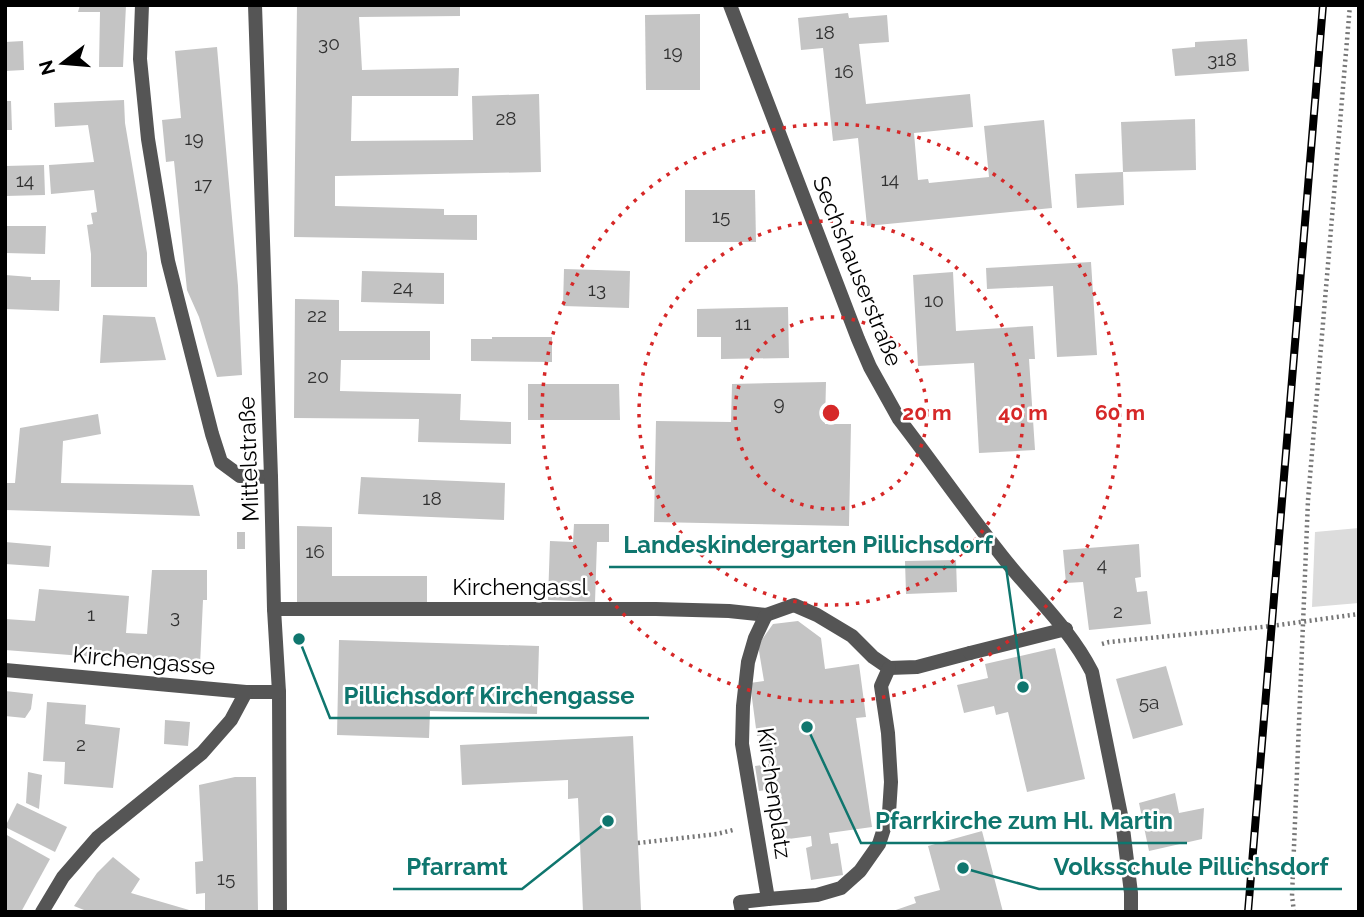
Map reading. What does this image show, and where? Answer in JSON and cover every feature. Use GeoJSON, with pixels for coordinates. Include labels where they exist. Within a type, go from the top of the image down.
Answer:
{"type":"FeatureCollection","features":[{"type":"Feature","properties":{"kind":"street"},"geometry":{"type":"LineString","coordinates":[[142,5],[139,60],[148,139],[169,261],[212,434],[221,463],[240,476],[271,477]]}},
{"type":"Feature","properties":{"kind":"street","name":"Mittelstraße"},"geometry":{"type":"LineString","coordinates":[[255,5],[274,610],[279,692],[280,912]]}},
{"type":"Feature","properties":{"kind":"street","name":"Sechshauserstraße"},"geometry":{"type":"LineString","coordinates":[[730,5],[858,339],[875,376],[907,429],[1009,565],[1066,629],[1092,672],[1122,820],[1131,912]]}},
{"type":"Feature","properties":{"kind":"street","name":"Kirchengassl"},"geometry":{"type":"LineString","coordinates":[[274,610],[656,609],[766,615],[794,605],[852,636],[873,657],[889,668]]}},
{"type":"Feature","properties":{"kind":"street","name":"Kirchenplatz"},"geometry":{"type":"LineString","coordinates":[[766,615],[748,662],[742,744],[768,899]]}},
{"type":"Feature","properties":{"kind":"street"},"geometry":{"type":"LineString","coordinates":[[742,912],[740,902],[817,895],[841,888],[860,871],[879,844],[888,813],[891,782],[881,686],[889,668],[917,667],[1066,629]]}},
{"type":"Feature","properties":{"kind":"street","name":"Kirchengasse"},"geometry":{"type":"LineString","coordinates":[[5,670],[246,692],[279,692]]}},
{"type":"Feature","properties":{"kind":"street"},"geometry":{"type":"LineString","coordinates":[[42,912],[63,877],[97,838],[202,753],[231,720],[246,692]]}},
{"type":"Feature","properties":{"kind":"path"},"geometry":{"type":"LineString","coordinates":[[1294,912],[1292,896],[1308,500],[1350,5]]}},
{"type":"Feature","properties":{"kind":"path"},"geometry":{"type":"LineString","coordinates":[[1081,650],[1109,642],[1272,626],[1359,614]]}},
{"type":"Feature","properties":{"kind":"path"},"geometry":{"type":"LineString","coordinates":[[638,843],[717,834],[755,825]]}},
{"type":"Feature","properties":{"kind":"shaded area"},"geometry":{"type":"Polygon","coordinates":[[[1359,528],[1359,603],[1312,607],[1315,532],[1359,528]]]}},
{"type":"Feature","properties":{"kind":"building"},"geometry":{"type":"Polygon","coordinates":[[[80,5],[126,5],[123,67],[99,67],[100,12],[78,12],[80,5]]]}},
{"type":"Feature","properties":{"kind":"building"},"geometry":{"type":"Polygon","coordinates":[[[297,5],[460,5],[460,16],[359,17],[362,70],[459,68],[458,96],[352,96],[351,141],[473,140],[472,96],[539,94],[541,172],[335,176],[335,206],[444,209],[444,215],[477,215],[477,240],[294,237],[297,5]]]}},
{"type":"Feature","properties":{"kind":"building"},"geometry":{"type":"Polygon","coordinates":[[[848,13],[849,18],[887,15],[889,42],[859,44],[866,104],[970,94],[973,127],[914,133],[918,180],[928,179],[929,183],[989,177],[984,126],[1044,120],[1052,208],[867,226],[858,138],[833,141],[823,48],[801,50],[798,18],[848,13]]]}},
{"type":"Feature","properties":{"kind":"building"},"geometry":{"type":"Polygon","coordinates":[[[700,14],[700,90],[646,90],[645,15],[700,14]]]}},
{"type":"Feature","properties":{"kind":"building"},"geometry":{"type":"Polygon","coordinates":[[[1247,39],[1249,71],[1175,76],[1172,49],[1195,47],[1195,42],[1247,39]]]}},
{"type":"Feature","properties":{"kind":"building"},"geometry":{"type":"Polygon","coordinates":[[[23,41],[24,70],[5,71],[5,42],[23,41]]]}},
{"type":"Feature","properties":{"kind":"building"},"geometry":{"type":"Polygon","coordinates":[[[217,47],[238,286],[242,375],[217,377],[199,317],[187,290],[174,161],[166,162],[162,120],[181,118],[175,51],[217,47]]]}},
{"type":"Feature","properties":{"kind":"building"},"geometry":{"type":"Polygon","coordinates":[[[124,100],[125,123],[147,253],[147,287],[91,287],[91,254],[87,225],[93,224],[91,213],[97,212],[94,190],[51,194],[49,165],[94,162],[88,125],[55,127],[54,103],[124,100]]]}},
{"type":"Feature","properties":{"kind":"building"},"geometry":{"type":"Polygon","coordinates":[[[5,101],[11,101],[12,130],[5,130],[5,101]]]}},
{"type":"Feature","properties":{"kind":"building"},"geometry":{"type":"Polygon","coordinates":[[[1195,119],[1196,170],[1123,172],[1121,122],[1195,119]]]}},
{"type":"Feature","properties":{"kind":"building"},"geometry":{"type":"Polygon","coordinates":[[[44,165],[45,195],[5,196],[5,166],[44,165]]]}},
{"type":"Feature","properties":{"kind":"building"},"geometry":{"type":"Polygon","coordinates":[[[1123,172],[1124,205],[1077,208],[1075,174],[1123,172]]]}},
{"type":"Feature","properties":{"kind":"building"},"geometry":{"type":"Polygon","coordinates":[[[685,190],[755,190],[756,242],[685,242],[685,190]]]}},
{"type":"Feature","properties":{"kind":"building"},"geometry":{"type":"Polygon","coordinates":[[[5,226],[46,226],[45,254],[5,253],[5,226]]]}},
{"type":"Feature","properties":{"kind":"building"},"geometry":{"type":"Polygon","coordinates":[[[1091,262],[1097,355],[1057,357],[1053,286],[987,289],[986,268],[1091,262]]]}},
{"type":"Feature","properties":{"kind":"building"},"geometry":{"type":"Polygon","coordinates":[[[564,269],[630,271],[629,308],[563,306],[564,269]]]}},
{"type":"Feature","properties":{"kind":"building"},"geometry":{"type":"Polygon","coordinates":[[[362,271],[444,273],[444,304],[361,302],[362,271]]]}},
{"type":"Feature","properties":{"kind":"building"},"geometry":{"type":"Polygon","coordinates":[[[953,272],[956,331],[1033,326],[1035,359],[1029,359],[1035,450],[979,453],[974,363],[918,366],[913,275],[953,272]]]}},
{"type":"Feature","properties":{"kind":"building"},"geometry":{"type":"Polygon","coordinates":[[[5,275],[31,277],[31,280],[60,280],[59,311],[5,309],[5,275]]]}},
{"type":"Feature","properties":{"kind":"building"},"geometry":{"type":"Polygon","coordinates":[[[295,299],[339,300],[339,331],[430,331],[430,360],[341,360],[340,391],[461,394],[460,420],[511,422],[511,444],[418,442],[419,419],[294,418],[295,299]]]}},
{"type":"Feature","properties":{"kind":"building"},"geometry":{"type":"Polygon","coordinates":[[[788,307],[789,358],[721,359],[721,337],[697,337],[697,309],[788,307]]]}},
{"type":"Feature","properties":{"kind":"building"},"geometry":{"type":"Polygon","coordinates":[[[103,315],[155,317],[166,360],[100,363],[103,315]]]}},
{"type":"Feature","properties":{"kind":"building"},"geometry":{"type":"Polygon","coordinates":[[[552,337],[552,362],[471,361],[471,339],[552,337]]]}},
{"type":"Feature","properties":{"kind":"building"},"geometry":{"type":"Polygon","coordinates":[[[826,382],[825,424],[851,424],[849,526],[654,522],[656,421],[731,422],[732,384],[826,382]]]}},
{"type":"Feature","properties":{"kind":"building"},"geometry":{"type":"Polygon","coordinates":[[[528,384],[619,384],[620,420],[528,420],[528,384]]]}},
{"type":"Feature","properties":{"kind":"building"},"geometry":{"type":"Polygon","coordinates":[[[98,414],[101,434],[63,441],[61,483],[193,485],[200,516],[5,510],[5,483],[15,483],[20,428],[98,414]]]}},
{"type":"Feature","properties":{"kind":"building"},"geometry":{"type":"Polygon","coordinates":[[[361,477],[505,483],[504,520],[358,514],[361,477]]]}},
{"type":"Feature","properties":{"kind":"building"},"geometry":{"type":"Polygon","coordinates":[[[574,524],[609,524],[609,542],[597,542],[595,602],[548,600],[550,541],[573,542],[574,524]]]}},
{"type":"Feature","properties":{"kind":"building"},"geometry":{"type":"Polygon","coordinates":[[[297,526],[332,527],[332,576],[427,576],[427,602],[297,602],[297,526]]]}},
{"type":"Feature","properties":{"kind":"building"},"geometry":{"type":"Polygon","coordinates":[[[237,532],[245,532],[245,549],[237,549],[237,532]]]}},
{"type":"Feature","properties":{"kind":"building"},"geometry":{"type":"Polygon","coordinates":[[[5,542],[51,546],[49,567],[5,564],[5,542]]]}},
{"type":"Feature","properties":{"kind":"building"},"geometry":{"type":"Polygon","coordinates":[[[1139,544],[1141,577],[1135,578],[1137,592],[1147,591],[1151,624],[1089,630],[1083,582],[1066,583],[1063,550],[1139,544]]]}},
{"type":"Feature","properties":{"kind":"building"},"geometry":{"type":"Polygon","coordinates":[[[956,560],[957,592],[906,594],[905,561],[956,560]]]}},
{"type":"Feature","properties":{"kind":"building"},"geometry":{"type":"Polygon","coordinates":[[[152,570],[207,570],[207,600],[203,600],[200,665],[5,650],[5,619],[35,621],[39,589],[129,596],[126,633],[147,634],[152,570]]]}},
{"type":"Feature","properties":{"kind":"building"},"geometry":{"type":"Polygon","coordinates":[[[798,621],[821,638],[825,669],[859,664],[866,717],[856,718],[872,827],[829,833],[831,844],[838,843],[843,875],[811,880],[806,848],[812,846],[811,836],[781,840],[773,789],[759,791],[755,766],[769,764],[765,735],[757,736],[750,683],[764,681],[758,645],[773,624],[798,621]]]}},
{"type":"Feature","properties":{"kind":"building"},"geometry":{"type":"Polygon","coordinates":[[[339,640],[539,646],[537,714],[430,711],[429,738],[337,735],[339,640]]]}},
{"type":"Feature","properties":{"kind":"building"},"geometry":{"type":"Polygon","coordinates":[[[1055,648],[1085,779],[1027,792],[1008,712],[996,715],[994,706],[964,713],[957,685],[988,678],[985,664],[1055,648]]]}},
{"type":"Feature","properties":{"kind":"building"},"geometry":{"type":"Polygon","coordinates":[[[1166,666],[1183,725],[1133,739],[1116,679],[1166,666]]]}},
{"type":"Feature","properties":{"kind":"building"},"geometry":{"type":"Polygon","coordinates":[[[5,691],[33,694],[31,709],[25,718],[5,716],[5,691]]]}},
{"type":"Feature","properties":{"kind":"building"},"geometry":{"type":"Polygon","coordinates":[[[47,702],[86,705],[85,724],[120,728],[113,788],[64,784],[65,762],[43,761],[47,702]]]}},
{"type":"Feature","properties":{"kind":"building"},"geometry":{"type":"Polygon","coordinates":[[[165,720],[190,722],[188,746],[164,744],[165,720]]]}},
{"type":"Feature","properties":{"kind":"building"},"geometry":{"type":"Polygon","coordinates":[[[633,736],[641,910],[583,912],[578,798],[568,799],[568,780],[462,785],[460,745],[633,736]]]}},
{"type":"Feature","properties":{"kind":"building"},"geometry":{"type":"Polygon","coordinates":[[[28,772],[42,775],[39,809],[26,803],[28,772]]]}},
{"type":"Feature","properties":{"kind":"building"},"geometry":{"type":"Polygon","coordinates":[[[235,777],[256,777],[258,912],[205,912],[205,893],[196,894],[195,862],[203,861],[199,785],[235,777]]]}},
{"type":"Feature","properties":{"kind":"building"},"geometry":{"type":"Polygon","coordinates":[[[1175,793],[1179,813],[1204,808],[1202,839],[1149,851],[1139,803],[1175,793]]]}},
{"type":"Feature","properties":{"kind":"building"},"geometry":{"type":"Polygon","coordinates":[[[17,803],[67,827],[55,852],[5,827],[17,803]]]}},
{"type":"Feature","properties":{"kind":"building"},"geometry":{"type":"Polygon","coordinates":[[[982,831],[1003,912],[890,912],[916,903],[914,897],[940,890],[928,846],[982,831]]]}},
{"type":"Feature","properties":{"kind":"building"},"geometry":{"type":"Polygon","coordinates":[[[5,834],[50,859],[21,912],[5,912],[5,834]]]}},
{"type":"Feature","properties":{"kind":"building"},"geometry":{"type":"Polygon","coordinates":[[[113,857],[140,879],[131,893],[196,912],[89,912],[74,906],[97,873],[113,857]]]}},
{"type":"Feature","properties":{"kind":"railway"},"geometry":{"type":"LineString","coordinates":[[1248,912],[1323,5]]}},
{"type":"Feature","properties":{"kind":"place","name":"Pillichsdorf Kirchengasse"},"geometry":{"type":"Point","coordinates":[299,639]}},
{"type":"Feature","properties":{"kind":"place","name":"Landeskindergarten Pillichsdorf"},"geometry":{"type":"Point","coordinates":[1023,687]}},
{"type":"Feature","properties":{"kind":"place","name":"Pfarrkirche zum Hl. Martin"},"geometry":{"type":"Point","coordinates":[807,727]}},
{"type":"Feature","properties":{"kind":"place","name":"Pfarramt"},"geometry":{"type":"Point","coordinates":[608,821]}},
{"type":"Feature","properties":{"kind":"place","name":"Volksschule Pillichsdorf"},"geometry":{"type":"Point","coordinates":[963,868]}}]}
